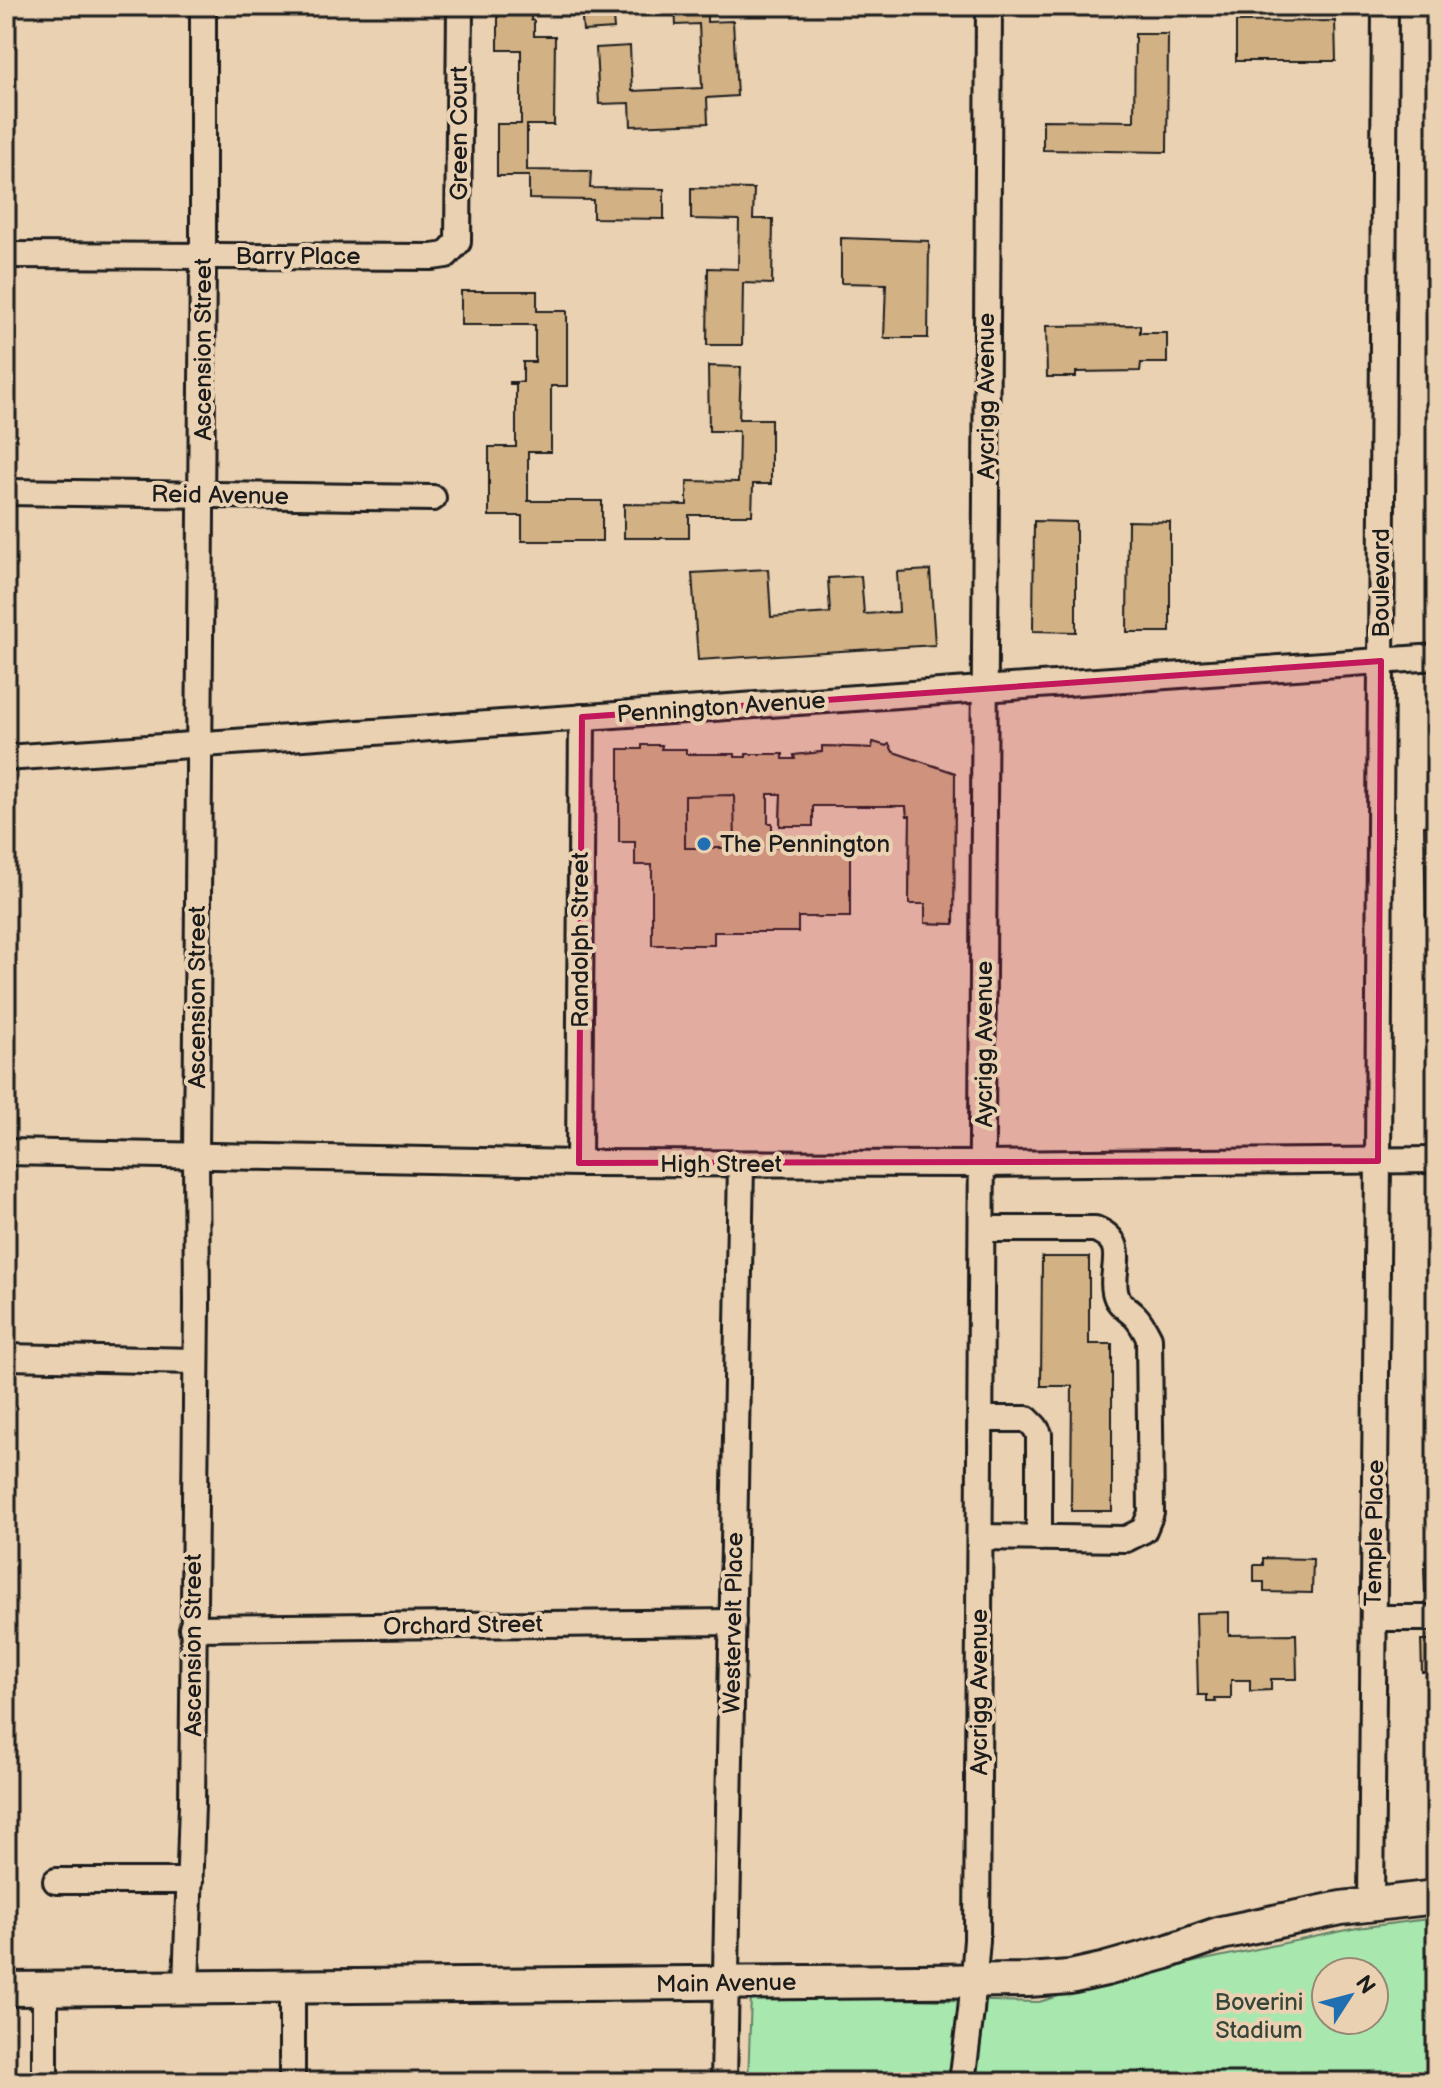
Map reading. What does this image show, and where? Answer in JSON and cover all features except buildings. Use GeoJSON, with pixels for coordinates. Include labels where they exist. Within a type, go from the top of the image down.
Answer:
{"type":"FeatureCollection","features":[{"type":"Feature","properties":{"kind":"main road","name":"Main Avenue"},"geometry":{"type":"LineString","coordinates":[[6,1989],[1028,1980],[1070,1977],[1166,1952],[1221,1933],[1341,1908],[1436,1897]]}},
{"type":"Feature","properties":{"kind":"street","name":"Ascension Street"},"geometry":{"type":"LineString","coordinates":[[186,1988],[196,1361],[203,6]]}},
{"type":"Feature","properties":{"kind":"street","name":"Green Court"},"geometry":{"type":"LineString","coordinates":[[446,255],[458,242],[460,6]]}},
{"type":"Feature","properties":{"kind":"street","name":"Aycrigg Avenue"},"geometry":{"type":"LineString","coordinates":[[962,2082],[977,1940],[989,6]]}},
{"type":"Feature","properties":{"kind":"street","name":"Boulevard"},"geometry":{"type":"LineString","coordinates":[[1378,1161],[1385,6]]}},
{"type":"Feature","properties":{"kind":"street","name":"Barry Place"},"geometry":{"type":"LineString","coordinates":[[6,255],[446,255]]}},
{"type":"Feature","properties":{"kind":"street","name":"Reid Avenue"},"geometry":{"type":"LineString","coordinates":[[6,492],[433,498]]}},
{"type":"Feature","properties":{"kind":"street","name":"Pennington Avenue"},"geometry":{"type":"LineString","coordinates":[[6,758],[1436,657]]}},
{"type":"Feature","properties":{"kind":"street","name":"Randolph Street"},"geometry":{"type":"LineString","coordinates":[[579,1163],[582,717]]}},
{"type":"Feature","properties":{"kind":"street","name":"High Street"},"geometry":{"type":"LineString","coordinates":[[6,1152],[741,1164],[1436,1160]]}},
{"type":"Feature","properties":{"kind":"street","name":"Temple Place"},"geometry":{"type":"LineString","coordinates":[[1371,1904],[1378,1161]]}},
{"type":"Feature","properties":{"kind":"street","name":"Westervelt Place"},"geometry":{"type":"LineString","coordinates":[[724,2082],[741,1164]]}},
{"type":"Feature","properties":{"kind":"street"},"geometry":{"type":"LineString","coordinates":[[980,1537],[1126,1539],[1144,1530],[1151,1513],[1149,1338],[1135,1315],[1118,1300],[1115,1293],[1116,1250],[1111,1240],[1095,1229],[982,1229]]}},
{"type":"Feature","properties":{"kind":"street"},"geometry":{"type":"LineString","coordinates":[[6,1357],[196,1361]]}},
{"type":"Feature","properties":{"kind":"street"},"geometry":{"type":"LineString","coordinates":[[981,1419],[1027,1419],[1039,1434],[1039,1538]]}},
{"type":"Feature","properties":{"kind":"street"},"geometry":{"type":"LineString","coordinates":[[1374,1618],[1436,1618]]}},
{"type":"Feature","properties":{"kind":"street","name":"Orchard Street"},"geometry":{"type":"LineString","coordinates":[[192,1628],[733,1622]]}},
{"type":"Feature","properties":{"kind":"street"},"geometry":{"type":"LineString","coordinates":[[56,1881],[190,1881]]}},
{"type":"Feature","properties":{"kind":"street"},"geometry":{"type":"LineString","coordinates":[[292,1987],[292,2082]]}},
{"type":"Feature","properties":{"kind":"street"},"geometry":{"type":"LineString","coordinates":[[45,1989],[45,2082]]}},
{"type":"Feature","properties":{"kind":"highlighted area"},"geometry":{"type":"Polygon","coordinates":[[[1381,661],[1378,1161],[579,1163],[582,717],[1381,661]]]}},
{"type":"Feature","properties":{"kind":"green space","name":"Boverini Stadium"},"geometry":{"type":"Polygon","coordinates":[[[1436,1918],[1436,2082],[748,2082],[751,1996],[1039,2002],[1123,1977],[1357,1928],[1436,1918]]]}},
{"type":"Feature","properties":{"kind":"place","name":"The Pennington"},"geometry":{"type":"Point","coordinates":[704,844]}}]}
